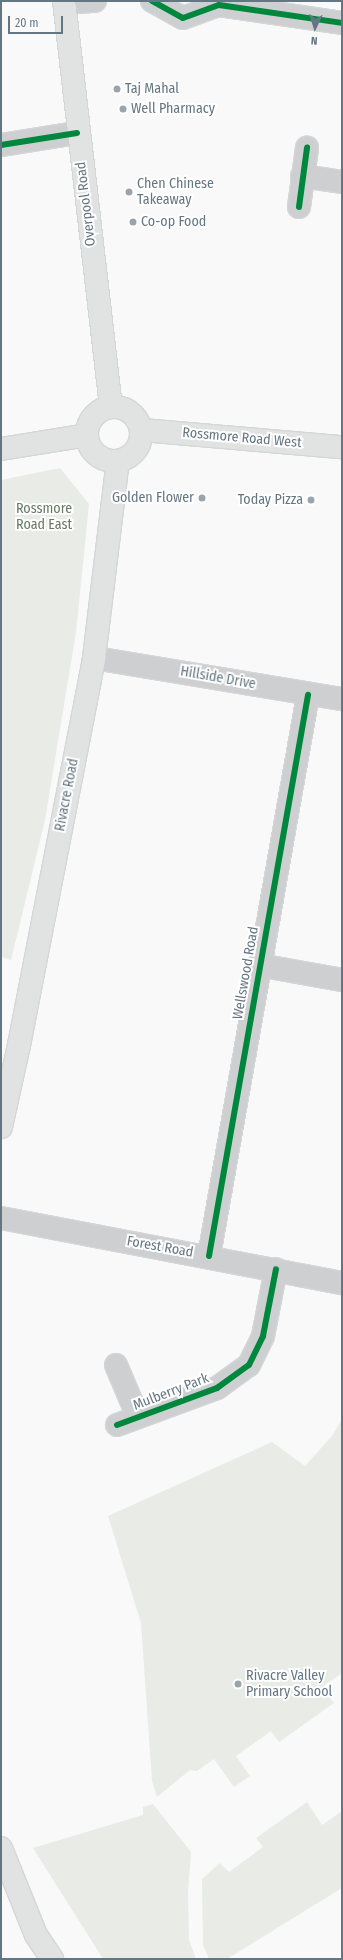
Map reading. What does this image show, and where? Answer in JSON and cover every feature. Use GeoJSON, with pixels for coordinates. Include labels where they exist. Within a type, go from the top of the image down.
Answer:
{"type":"FeatureCollection","features":[{"type":"Feature","properties":{"kind":"main road","name":"Overpool Road"},"geometry":{"type":"LineString","coordinates":[[64,2],[77,132],[111,407]]}},
{"type":"Feature","properties":{"kind":"main road"},"geometry":{"type":"LineString","coordinates":[[111,407],[120,407],[134,415],[142,430],[142,439],[136,450],[127,459],[118,461],[110,461],[96,454],[91,449],[87,435],[91,419],[97,413],[111,407]]}},
{"type":"Feature","properties":{"kind":"main road","name":"Rossmore Road West"},"geometry":{"type":"LineString","coordinates":[[142,430],[342,446]]}},
{"type":"Feature","properties":{"kind":"main road"},"geometry":{"type":"LineString","coordinates":[[1,449],[87,435]]}},
{"type":"Feature","properties":{"kind":"main road","name":"Rivacre Road"},"geometry":{"type":"LineString","coordinates":[[1,1127],[19,1045],[94,658],[118,461]]}},
{"type":"Feature","properties":{"kind":"main road"},"geometry":{"type":"LineString","coordinates":[[1,1848],[36,1935],[52,1959]]}},
{"type":"Feature","properties":{"kind":"street"},"geometry":{"type":"LineString","coordinates":[[64,2],[95,1]]}},
{"type":"Feature","properties":{"kind":"street"},"geometry":{"type":"LineString","coordinates":[[152,1],[183,18],[220,5],[342,23]]}},
{"type":"Feature","properties":{"kind":"street"},"geometry":{"type":"LineString","coordinates":[[1,145],[77,132]]}},
{"type":"Feature","properties":{"kind":"street"},"geometry":{"type":"LineString","coordinates":[[298,207],[307,148]]}},
{"type":"Feature","properties":{"kind":"street"},"geometry":{"type":"LineString","coordinates":[[302,176],[342,182]]}},
{"type":"Feature","properties":{"kind":"street","name":"Hillside Drive"},"geometry":{"type":"LineString","coordinates":[[94,658],[207,675],[342,699]]}},
{"type":"Feature","properties":{"kind":"street","name":"Wellswood Road"},"geometry":{"type":"LineString","coordinates":[[209,1256],[259,965],[308,694]]}},
{"type":"Feature","properties":{"kind":"street"},"geometry":{"type":"LineString","coordinates":[[259,965],[342,980]]}},
{"type":"Feature","properties":{"kind":"street","name":"Forest Road"},"geometry":{"type":"LineString","coordinates":[[1,1218],[209,1256],[342,1283]]}},
{"type":"Feature","properties":{"kind":"street","name":"Mulberry Park"},"geometry":{"type":"LineString","coordinates":[[117,1426],[217,1388],[249,1365],[263,1336],[276,1269]]}},
{"type":"Feature","properties":{"kind":"street"},"geometry":{"type":"LineString","coordinates":[[116,1365],[138,1417]]}},
{"type":"Feature","properties":{"kind":"green space","name":"Rossmore Road East"},"geometry":{"type":"Polygon","coordinates":[[[60,468],[89,504],[76,632],[45,820],[11,960],[1,957],[1,480],[60,468]]]}},
{"type":"Feature","properties":{"kind":"green space"},"geometry":{"type":"Polygon","coordinates":[[[342,1419],[342,1673],[322,1687],[334,1703],[279,1742],[271,1731],[236,1756],[250,1776],[234,1787],[214,1759],[197,1771],[190,1770],[157,1797],[152,1781],[141,1623],[108,1516],[272,1442],[305,1466],[332,1436],[342,1419]]]}},
{"type":"Feature","properties":{"kind":"green space"},"geometry":{"type":"Polygon","coordinates":[[[307,1802],[322,1825],[342,1811],[342,1888],[227,1959],[209,1959],[203,1945],[202,1879],[220,1863],[229,1872],[263,1847],[256,1838],[307,1802]]]}},
{"type":"Feature","properties":{"kind":"green space"},"geometry":{"type":"Polygon","coordinates":[[[153,1804],[191,1852],[188,1892],[189,1940],[196,1959],[103,1959],[33,1848],[143,1815],[143,1807],[153,1804]]]}},
{"type":"Feature","properties":{"kind":"cycle path"},"geometry":{"type":"LineString","coordinates":[[152,1],[183,18],[219,5],[342,23]]}},
{"type":"Feature","properties":{"kind":"cycle path"},"geometry":{"type":"LineString","coordinates":[[1,145],[77,133]]}},
{"type":"Feature","properties":{"kind":"cycle path"},"geometry":{"type":"LineString","coordinates":[[299,207],[307,148]]}},
{"type":"Feature","properties":{"kind":"cycle path"},"geometry":{"type":"LineString","coordinates":[[209,1256],[308,695]]}},
{"type":"Feature","properties":{"kind":"cycle path"},"geometry":{"type":"LineString","coordinates":[[117,1425],[217,1388],[249,1365],[263,1336],[276,1269]]}},
{"type":"Feature","properties":{"kind":"place","name":"Taj Mahal"},"geometry":{"type":"Point","coordinates":[117,89]}},
{"type":"Feature","properties":{"kind":"place","name":"Well Pharmacy"},"geometry":{"type":"Point","coordinates":[123,109]}},
{"type":"Feature","properties":{"kind":"place","name":"Chen Chinese Takeaway"},"geometry":{"type":"Point","coordinates":[129,192]}},
{"type":"Feature","properties":{"kind":"place","name":"Co-op Food"},"geometry":{"type":"Point","coordinates":[133,222]}},
{"type":"Feature","properties":{"kind":"place","name":"Golden Flower"},"geometry":{"type":"Point","coordinates":[202,498]}},
{"type":"Feature","properties":{"kind":"place","name":"Today Pizza"},"geometry":{"type":"Point","coordinates":[311,500]}},
{"type":"Feature","properties":{"kind":"place","name":"Rivacre Valley Primary School"},"geometry":{"type":"Point","coordinates":[238,1684]}}]}
